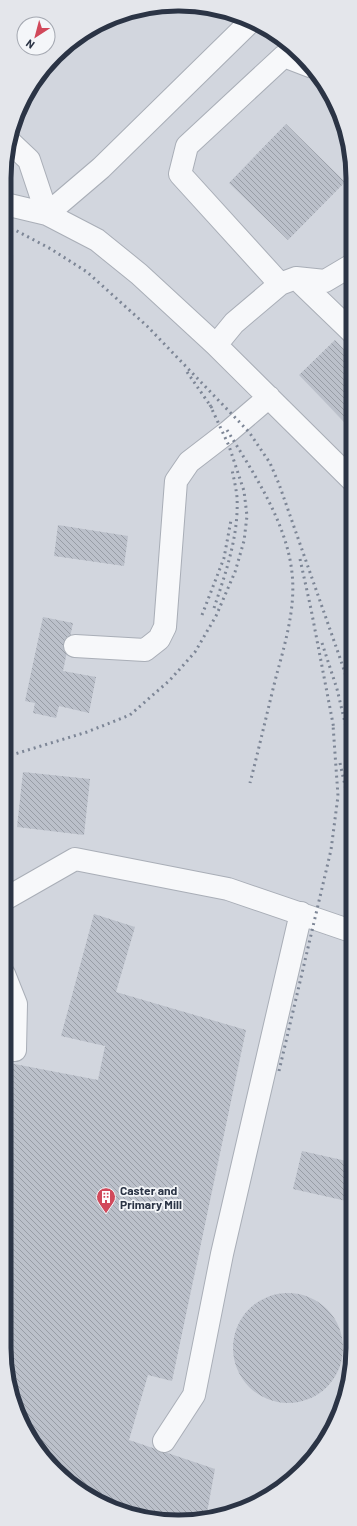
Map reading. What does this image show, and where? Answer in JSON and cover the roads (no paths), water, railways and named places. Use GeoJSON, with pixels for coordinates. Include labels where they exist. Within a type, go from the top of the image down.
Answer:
{"type":"FeatureCollection","features":[{"type":"Feature","properties":{"kind":"lane"},"geometry":{"type":"LineString","coordinates":[[47,214],[101,168],[247,25]]}},
{"type":"Feature","properties":{"kind":"lane"},"geometry":{"type":"LineString","coordinates":[[298,62],[284,56],[187,146],[180,174],[288,281],[346,327]]}},
{"type":"Feature","properties":{"kind":"lane"},"geometry":{"type":"LineString","coordinates":[[14,146],[29,160],[47,214]]}},
{"type":"Feature","properties":{"kind":"lane"},"geometry":{"type":"LineString","coordinates":[[11,205],[47,214],[97,240],[139,274],[216,345],[346,474]]}},
{"type":"Feature","properties":{"kind":"lane"},"geometry":{"type":"LineString","coordinates":[[216,345],[234,323],[288,281],[325,280],[346,268]]}},
{"type":"Feature","properties":{"kind":"lane"},"geometry":{"type":"LineString","coordinates":[[75,646],[145,650],[159,638],[165,627],[176,481],[189,462],[236,426],[269,397]]}},
{"type":"Feature","properties":{"kind":"lane"},"geometry":{"type":"LineString","coordinates":[[11,896],[75,859],[228,888],[346,929]]}},
{"type":"Feature","properties":{"kind":"lane"},"geometry":{"type":"LineString","coordinates":[[164,1441],[194,1395],[222,1254],[301,913]]}},
{"type":"Feature","properties":{"kind":"lane"},"geometry":{"type":"LineString","coordinates":[[11,992],[16,1004],[15,1050]]}},
{"type":"Feature","properties":{"kind":"railway"},"geometry":{"type":"LineString","coordinates":[[11,229],[51,249],[87,272],[147,326],[249,432],[270,463],[279,484],[346,676]]}},
{"type":"Feature","properties":{"kind":"railway"},"geometry":{"type":"LineString","coordinates":[[187,372],[212,408]]}},
{"type":"Feature","properties":{"kind":"railway"},"geometry":{"type":"LineString","coordinates":[[11,755],[87,732],[130,715],[170,680],[195,652],[216,616],[235,572],[244,541],[247,516],[244,491],[229,446],[210,405]]}},
{"type":"Feature","properties":{"kind":"railway"},"geometry":{"type":"LineString","coordinates":[[227,430],[258,481],[276,517],[289,554],[293,586],[289,625],[250,783]]}},
{"type":"Feature","properties":{"kind":"railway"},"geometry":{"type":"LineString","coordinates":[[214,608],[231,553],[236,525],[237,497],[232,470]]}},
{"type":"Feature","properties":{"kind":"railway"},"geometry":{"type":"LineString","coordinates":[[202,615],[224,558],[231,520]]}},
{"type":"Feature","properties":{"kind":"railway"},"geometry":{"type":"LineString","coordinates":[[300,559],[334,729]]}},
{"type":"Feature","properties":{"kind":"railway"},"geometry":{"type":"LineString","coordinates":[[322,643],[337,689],[346,727]]}},
{"type":"Feature","properties":{"kind":"railway"},"geometry":{"type":"LineString","coordinates":[[279,1071],[331,850],[338,796],[333,725]]}},
{"type":"Feature","properties":{"kind":"railway"},"geometry":{"type":"LineString","coordinates":[[340,763],[346,790]]}},
{"type":"Feature","properties":{"kind":"place","name":"Caster and Primary Mill"},"geometry":{"type":"Point","coordinates":[106,1214]}}]}
